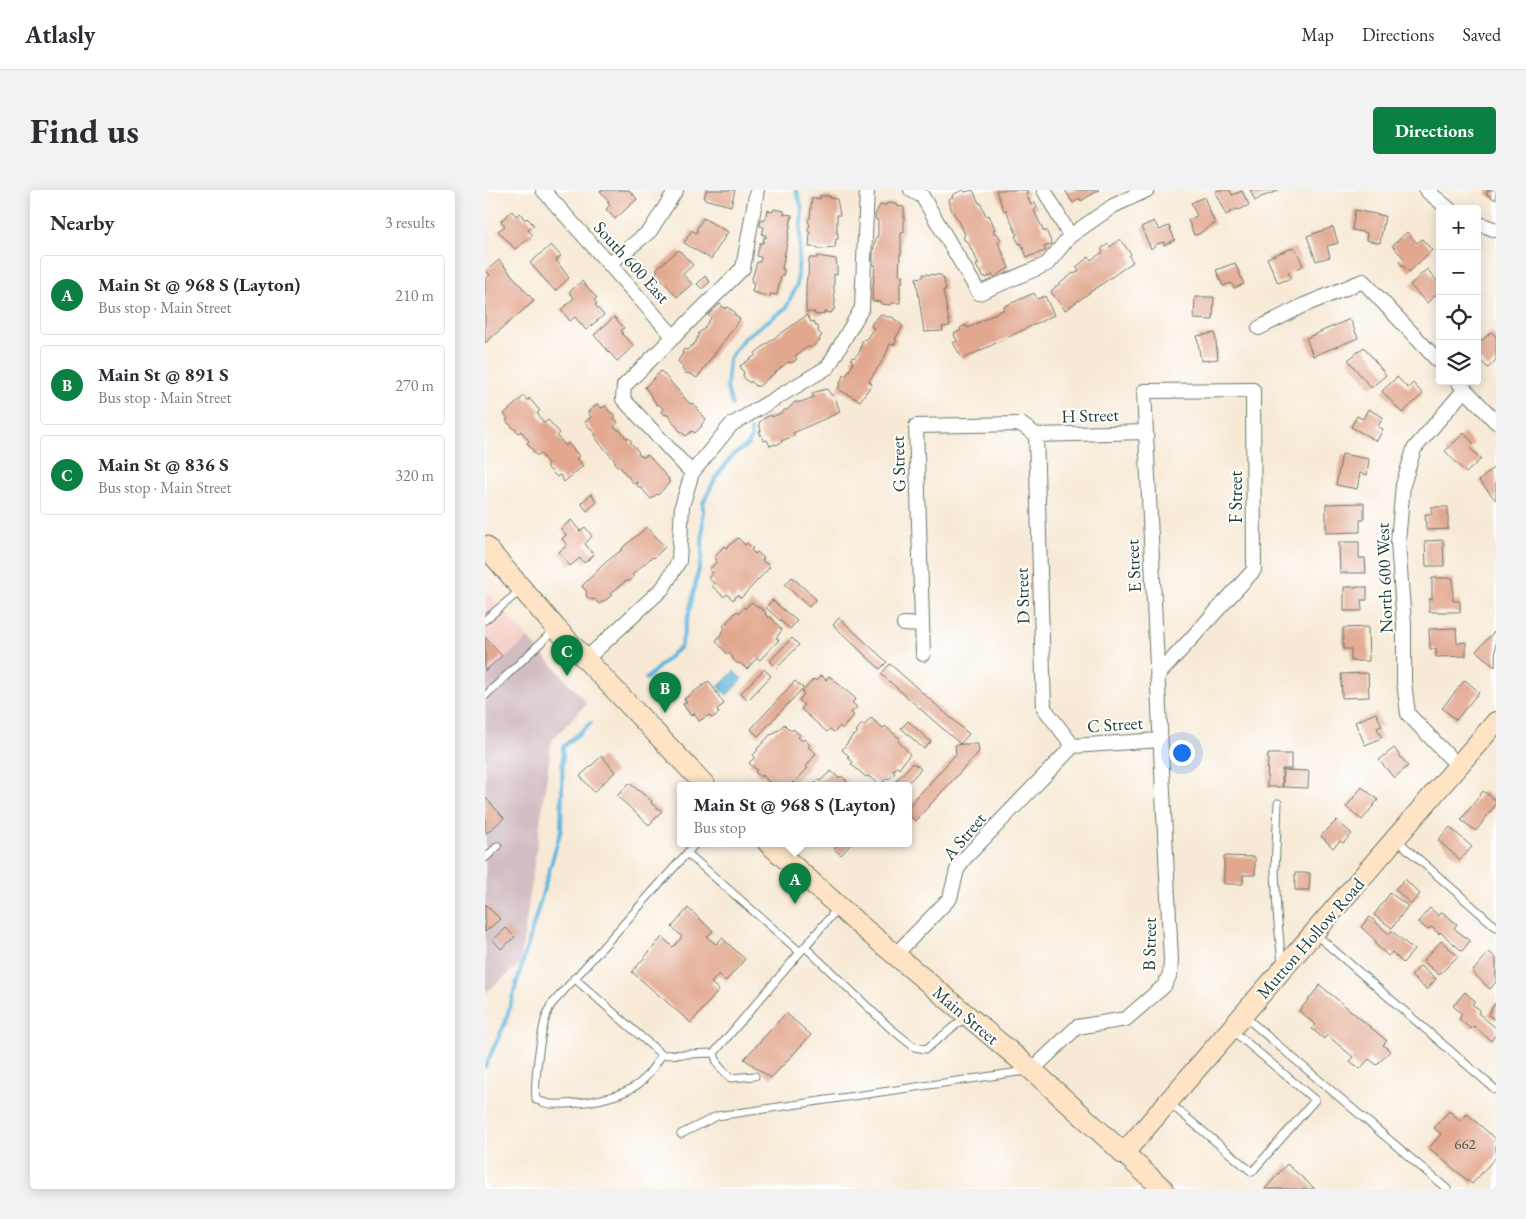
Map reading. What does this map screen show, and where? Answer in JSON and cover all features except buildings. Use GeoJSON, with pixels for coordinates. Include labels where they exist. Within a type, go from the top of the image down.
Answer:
{"type":"FeatureCollection","features":[{"type":"Feature","properties":{"kind":"main road"},"geometry":{"type":"LineString","coordinates":[[487,552],[522,588],[585,660],[702,782]]}},
{"type":"Feature","properties":{"kind":"main road","name":"Mutton Hollow Road"},"geometry":{"type":"LineString","coordinates":[[1123,1154],[1496,722]]}},
{"type":"Feature","properties":{"kind":"main road","name":"Main Street"},"geometry":{"type":"LineString","coordinates":[[772,847],[839,907],[1031,1070],[1163,1189]]}},
{"type":"Feature","properties":{"kind":"street","name":"South 600 East"},"geometry":{"type":"LineString","coordinates":[[543,190],[673,337]]}},
{"type":"Feature","properties":{"kind":"street"},"geometry":{"type":"LineString","coordinates":[[609,264],[650,231],[675,190]]}},
{"type":"Feature","properties":{"kind":"street"},"geometry":{"type":"LineString","coordinates":[[692,474],[623,399],[624,386],[743,268],[757,190]]}},
{"type":"Feature","properties":{"kind":"street"},"geometry":{"type":"LineString","coordinates":[[585,660],[663,588],[679,561],[682,506],[692,474],[731,425],[829,367],[862,308],[867,190]]}},
{"type":"Feature","properties":{"kind":"street"},"geometry":{"type":"LineString","coordinates":[[911,190],[922,196],[979,293],[1047,264],[1070,236],[1113,206],[1147,190]]}},
{"type":"Feature","properties":{"kind":"street"},"geometry":{"type":"LineString","coordinates":[[1044,190],[1070,236]]}},
{"type":"Feature","properties":{"kind":"street"},"geometry":{"type":"LineString","coordinates":[[1426,190],[1444,205]]}},
{"type":"Feature","properties":{"kind":"street"},"geometry":{"type":"LineString","coordinates":[[1481,224],[1496,230]]}},
{"type":"Feature","properties":{"kind":"street"},"geometry":{"type":"LineString","coordinates":[[1259,328],[1302,306],[1363,281],[1436,359]]}},
{"type":"Feature","properties":{"kind":"street"},"geometry":{"type":"LineString","coordinates":[[1461,385],[1496,422]]}},
{"type":"Feature","properties":{"kind":"street","name":"North 600 West"},"geometry":{"type":"LineString","coordinates":[[1458,766],[1408,714],[1404,682],[1404,624],[1398,542],[1403,485],[1414,449],[1461,385]]}},
{"type":"Feature","properties":{"kind":"street","name":"F Street"},"geometry":{"type":"LineString","coordinates":[[1144,391],[1253,390],[1254,570],[1157,676]]}},
{"type":"Feature","properties":{"kind":"street","name":"E Street"},"geometry":{"type":"LineString","coordinates":[[1144,391],[1161,740]]}},
{"type":"Feature","properties":{"kind":"street","name":"G Street"},"geometry":{"type":"LineString","coordinates":[[923,654],[916,426],[1021,424],[1036,435]]}},
{"type":"Feature","properties":{"kind":"street","name":"H Street"},"geometry":{"type":"LineString","coordinates":[[1036,435],[1146,432]]}},
{"type":"Feature","properties":{"kind":"street","name":"D Street"},"geometry":{"type":"LineString","coordinates":[[1036,435],[1044,708],[1073,746]]}},
{"type":"Feature","properties":{"kind":"street"},"geometry":{"type":"LineString","coordinates":[[903,624],[922,625]]}},
{"type":"Feature","properties":{"kind":"street","name":"C Street"},"geometry":{"type":"LineString","coordinates":[[1073,746],[1161,740]]}},
{"type":"Feature","properties":{"kind":"street","name":"B Street"},"geometry":{"type":"LineString","coordinates":[[1031,1070],[1077,1028],[1126,1019],[1164,986],[1170,974],[1171,951],[1161,740]]}},
{"type":"Feature","properties":{"kind":"street","name":"A Street"},"geometry":{"type":"LineString","coordinates":[[895,955],[950,898],[957,870],[964,859],[1073,746]]}},
{"type":"Feature","properties":{"kind":"lane"},"geometry":{"type":"LineString","coordinates":[[485,620],[522,588]]}},
{"type":"Feature","properties":{"kind":"lane"},"geometry":{"type":"LineString","coordinates":[[485,696],[556,628]]}},
{"type":"Feature","properties":{"kind":"lane"},"geometry":{"type":"LineString","coordinates":[[1278,803],[1275,870],[1283,969]]}},
{"type":"Feature","properties":{"kind":"lane"},"geometry":{"type":"LineString","coordinates":[[1395,839],[1496,927]]}},
{"type":"Feature","properties":{"kind":"lane"},"geometry":{"type":"LineString","coordinates":[[485,858],[499,846]]}},
{"type":"Feature","properties":{"kind":"lane"},"geometry":{"type":"LineString","coordinates":[[663,1055],[643,1080],[633,1088],[615,1097],[549,1104],[536,1100],[538,1065],[547,1011],[574,978],[692,847]]}},
{"type":"Feature","properties":{"kind":"lane"},"geometry":{"type":"LineString","coordinates":[[687,853],[803,950],[914,1048],[926,1049],[967,1016]]}},
{"type":"Feature","properties":{"kind":"lane"},"geometry":{"type":"LineString","coordinates":[[574,978],[663,1055],[714,1054],[839,907]]}},
{"type":"Feature","properties":{"kind":"lane"},"geometry":{"type":"LineString","coordinates":[[1314,933],[1496,1090]]}},
{"type":"Feature","properties":{"kind":"lane"},"geometry":{"type":"LineString","coordinates":[[1168,1102],[1252,1172],[1315,1100],[1237,1022]]}},
{"type":"Feature","properties":{"kind":"lane"},"geometry":{"type":"LineString","coordinates":[[1237,1022],[1447,1189]]}},
{"type":"Feature","properties":{"kind":"lane"},"geometry":{"type":"LineString","coordinates":[[714,1054],[718,1065],[730,1078],[755,1076]]}},
{"type":"Feature","properties":{"kind":"lane"},"geometry":{"type":"LineString","coordinates":[[681,1134],[717,1116],[1031,1070]]}},
{"type":"Feature","properties":{"kind":"shaded area"},"geometry":{"type":"Polygon","coordinates":[[[485,590],[528,638],[485,676],[485,590]]]}},
{"type":"Feature","properties":{"kind":"shaded area"},"geometry":{"type":"Polygon","coordinates":[[[528,638],[587,703],[552,740],[520,964],[485,993],[485,676],[528,638]]]}},
{"type":"Feature","properties":{"kind":"water"},"geometry":{"type":"Polygon","coordinates":[[[734,671],[742,679],[727,695],[718,687],[734,671]]]}},
{"type":"Feature","properties":{"kind":"waterway"},"geometry":{"type":"LineString","coordinates":[[732,405],[727,388],[729,359],[744,338],[786,308],[797,285],[802,208],[796,190]]}},
{"type":"Feature","properties":{"kind":"waterway"},"geometry":{"type":"LineString","coordinates":[[646,679],[681,646],[702,556],[703,503],[716,477],[733,455],[748,445],[751,438],[751,430]]}},
{"type":"Feature","properties":{"kind":"waterway"},"geometry":{"type":"LineString","coordinates":[[485,1067],[505,1023],[561,830],[563,747],[591,723]]}},
{"type":"Feature","properties":{"kind":"place","name":"Main St @ 836 S"},"geometry":{"type":"Point","coordinates":[567,676]}},
{"type":"Feature","properties":{"kind":"place","name":"Main St @ 891 S"},"geometry":{"type":"Point","coordinates":[665,713]}},
{"type":"Feature","properties":{"kind":"place","name":"Main St @ 968 S (Layton)"},"geometry":{"type":"Point","coordinates":[795,904]}}]}
